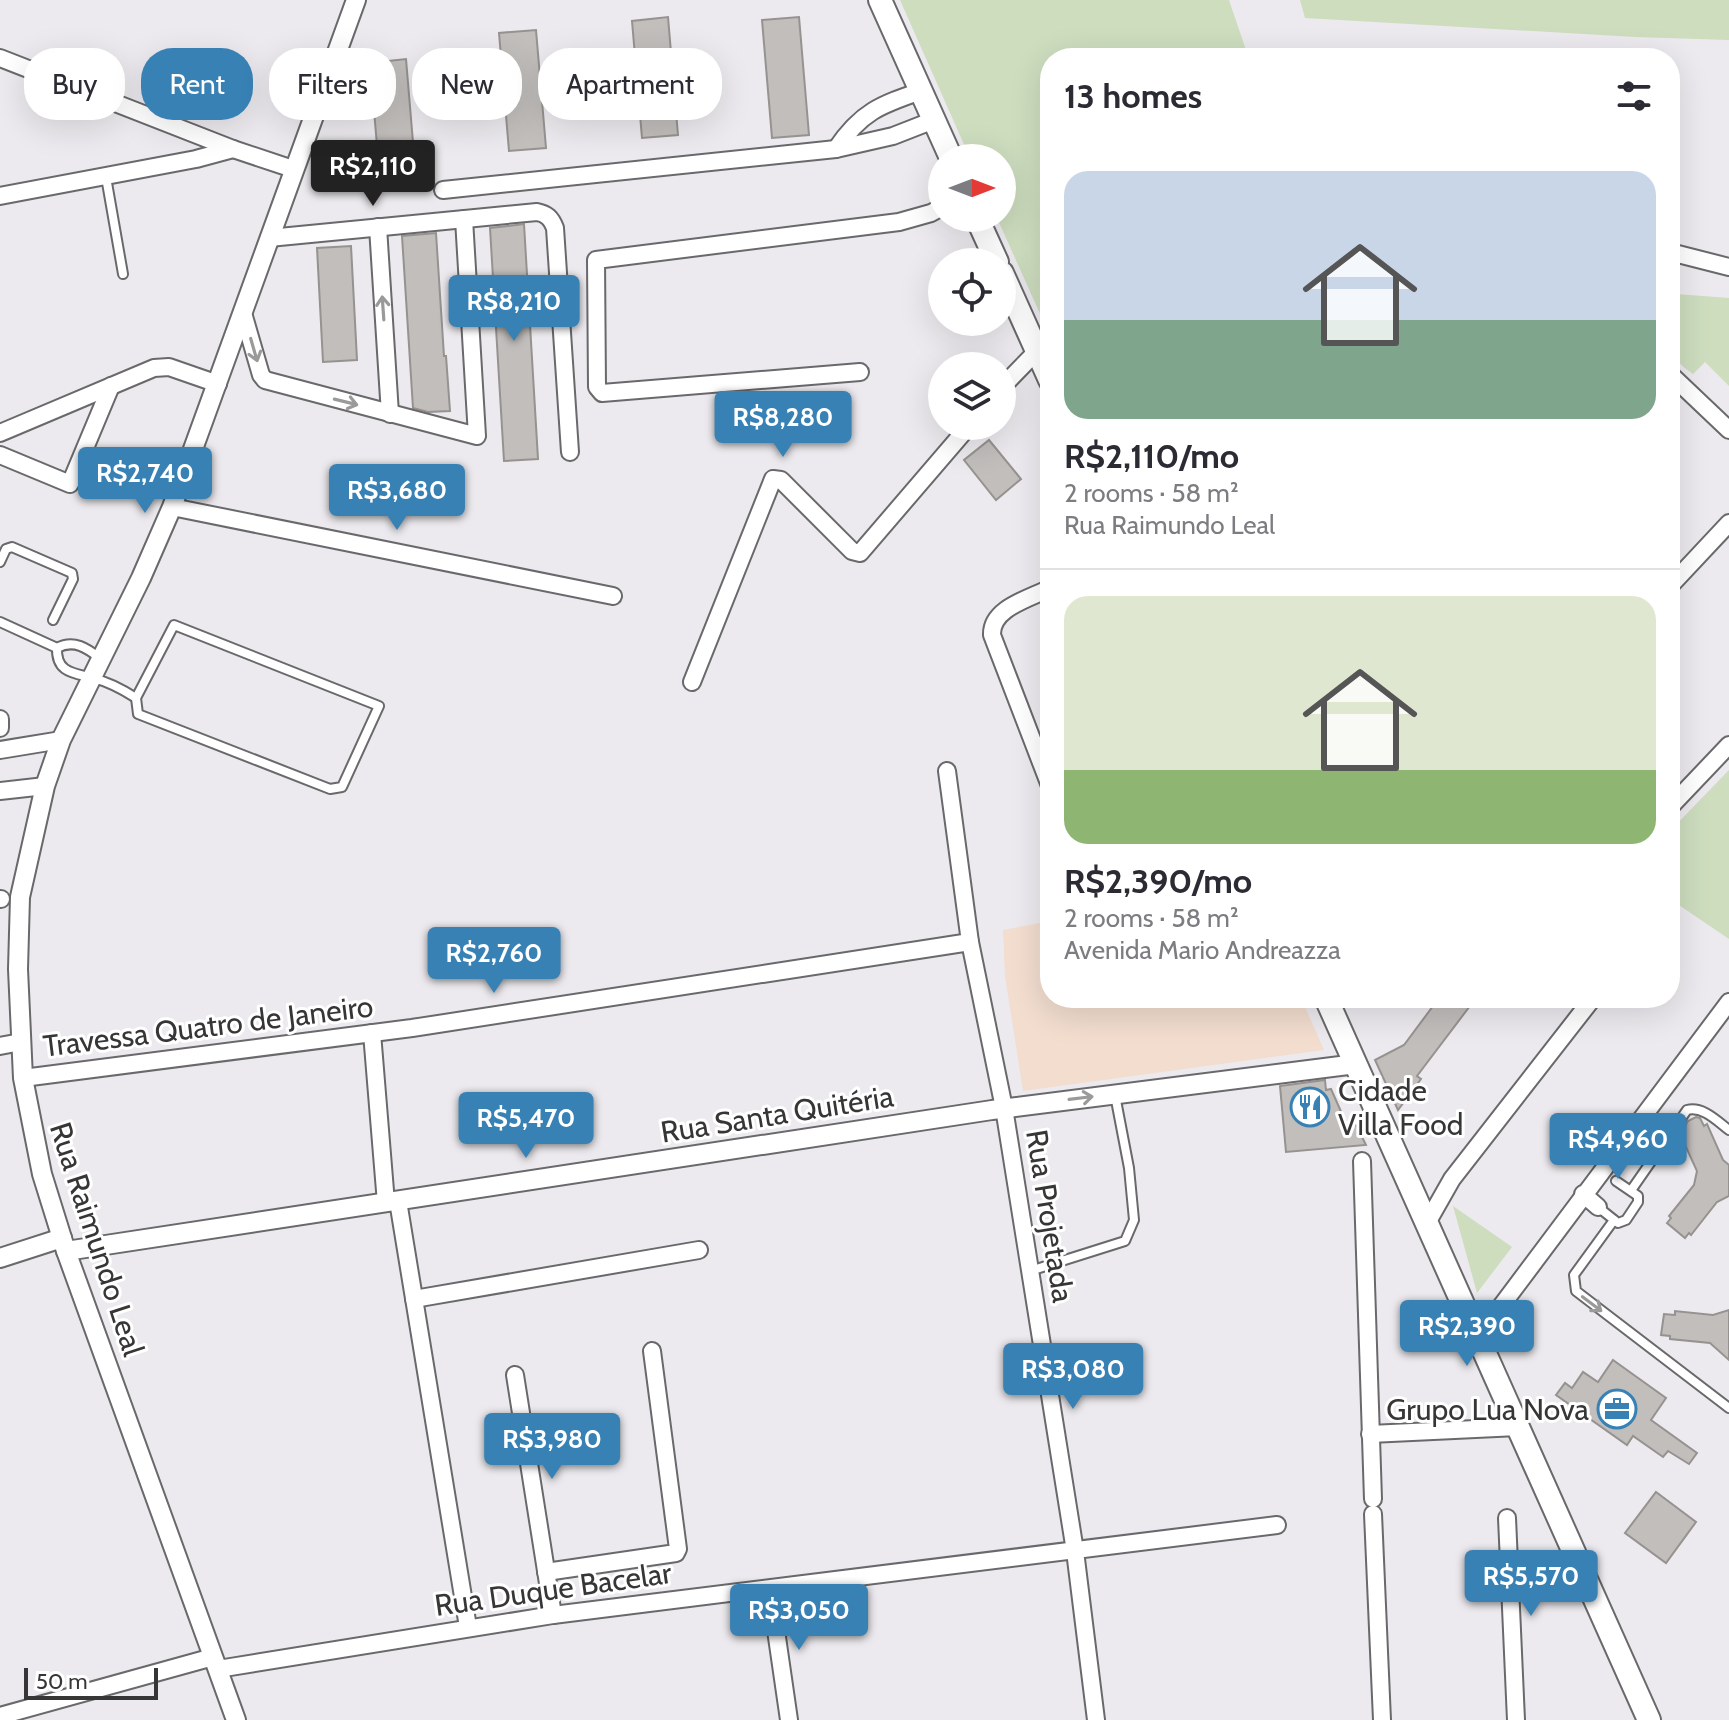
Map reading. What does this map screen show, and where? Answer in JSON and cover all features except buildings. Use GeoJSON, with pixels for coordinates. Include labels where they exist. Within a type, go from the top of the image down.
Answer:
{"type":"FeatureCollection","features":[{"type":"Feature","properties":{"kind":"main road"},"geometry":{"type":"LineString","coordinates":[[880,0],[945,144]]}},
{"type":"Feature","properties":{"kind":"main road"},"geometry":{"type":"LineString","coordinates":[[1016,298],[1040,340]]}},
{"type":"Feature","properties":{"kind":"main road"},"geometry":{"type":"LineString","coordinates":[[1331,1008],[1648,1720]]}},
{"type":"Feature","properties":{"kind":"street","name":"Rua Raimundo Leal"},"geometry":{"type":"LineString","coordinates":[[236,1720],[64,1245],[42,1174],[23,1078],[18,936],[20,897],[45,786],[61,740],[102,660],[172,507],[356,0]]}},
{"type":"Feature","properties":{"kind":"street"},"geometry":{"type":"LineString","coordinates":[[0,58],[233,149],[293,169]]}},
{"type":"Feature","properties":{"kind":"street"},"geometry":{"type":"LineString","coordinates":[[836,149],[851,127],[882,104],[921,91]]}},
{"type":"Feature","properties":{"kind":"street"},"geometry":{"type":"LineString","coordinates":[[443,190],[836,149],[893,136],[934,120]]}},
{"type":"Feature","properties":{"kind":"street"},"geometry":{"type":"LineString","coordinates":[[0,196],[196,159],[233,149]]}},
{"type":"Feature","properties":{"kind":"street"},"geometry":{"type":"LineString","coordinates":[[269,238],[537,212],[551,219],[555,228],[570,452]]}},
{"type":"Feature","properties":{"kind":"street"},"geometry":{"type":"LineString","coordinates":[[860,372],[602,393],[597,387],[596,260],[899,222],[928,214]]}},
{"type":"Feature","properties":{"kind":"street"},"geometry":{"type":"LineString","coordinates":[[243,313],[265,380],[477,436],[464,219]]}},
{"type":"Feature","properties":{"kind":"street"},"geometry":{"type":"LineString","coordinates":[[378,227],[390,414]]}},
{"type":"Feature","properties":{"kind":"street"},"geometry":{"type":"LineString","coordinates":[[1680,255],[1729,267]]}},
{"type":"Feature","properties":{"kind":"street"},"geometry":{"type":"LineString","coordinates":[[1016,374],[1040,351]]}},
{"type":"Feature","properties":{"kind":"street"},"geometry":{"type":"LineString","coordinates":[[0,433],[159,366],[218,384]]}},
{"type":"Feature","properties":{"kind":"street"},"geometry":{"type":"LineString","coordinates":[[1680,383],[1729,430]]}},
{"type":"Feature","properties":{"kind":"street"},"geometry":{"type":"LineString","coordinates":[[0,455],[71,483],[111,386]]}},
{"type":"Feature","properties":{"kind":"street"},"geometry":{"type":"LineString","coordinates":[[692,682],[773,479],[781,480],[852,551],[860,553],[957,440]]}},
{"type":"Feature","properties":{"kind":"street"},"geometry":{"type":"LineString","coordinates":[[172,507],[613,596]]}},
{"type":"Feature","properties":{"kind":"street"},"geometry":{"type":"LineString","coordinates":[[1680,575],[1729,523]]}},
{"type":"Feature","properties":{"kind":"street"},"geometry":{"type":"LineString","coordinates":[[1040,593],[998,614],[992,635],[1040,760]]}},
{"type":"Feature","properties":{"kind":"street"},"geometry":{"type":"LineString","coordinates":[[0,719],[0,728]]}},
{"type":"Feature","properties":{"kind":"street"},"geometry":{"type":"LineString","coordinates":[[0,750],[61,740]]}},
{"type":"Feature","properties":{"kind":"street"},"geometry":{"type":"LineString","coordinates":[[1680,796],[1729,745]]}},
{"type":"Feature","properties":{"kind":"street","name":"Rua Projetada"},"geometry":{"type":"LineString","coordinates":[[947,771],[970,942],[1004,1108],[1075,1551],[1096,1720]]}},
{"type":"Feature","properties":{"kind":"street"},"geometry":{"type":"LineString","coordinates":[[0,791],[45,786]]}},
{"type":"Feature","properties":{"kind":"street","name":"Travessa Quatro de Janeiro"},"geometry":{"type":"LineString","coordinates":[[23,1078],[372,1033],[970,942]]}},
{"type":"Feature","properties":{"kind":"street"},"geometry":{"type":"LineString","coordinates":[[1478,1337],[1729,1002]]}},
{"type":"Feature","properties":{"kind":"street"},"geometry":{"type":"LineString","coordinates":[[1427,1223],[1452,1179],[1585,1008]]}},
{"type":"Feature","properties":{"kind":"street"},"geometry":{"type":"LineString","coordinates":[[372,1033],[392,1202],[414,1299],[468,1627]]}},
{"type":"Feature","properties":{"kind":"street"},"geometry":{"type":"LineString","coordinates":[[0,1046],[21,1042]]}},
{"type":"Feature","properties":{"kind":"street","name":"Rua Santa Quitéria"},"geometry":{"type":"LineString","coordinates":[[0,1258],[64,1245],[392,1202],[1004,1108],[1356,1064]]}},
{"type":"Feature","properties":{"kind":"street"},"geometry":{"type":"LineString","coordinates":[[1362,1161],[1382,1720]]}},
{"type":"Feature","properties":{"kind":"street"},"geometry":{"type":"LineString","coordinates":[[1600,1172],[1616,1181]]}},
{"type":"Feature","properties":{"kind":"street"},"geometry":{"type":"LineString","coordinates":[[1583,1194],[1598,1207]]}},
{"type":"Feature","properties":{"kind":"street"},"geometry":{"type":"LineString","coordinates":[[414,1299],[699,1250]]}},
{"type":"Feature","properties":{"kind":"street"},"geometry":{"type":"LineString","coordinates":[[546,1572],[676,1553],[678,1549],[652,1351]]}},
{"type":"Feature","properties":{"kind":"street"},"geometry":{"type":"LineString","coordinates":[[515,1375],[553,1615]]}},
{"type":"Feature","properties":{"kind":"street"},"geometry":{"type":"LineString","coordinates":[[1370,1434],[1518,1427]]}},
{"type":"Feature","properties":{"kind":"street"},"geometry":{"type":"LineString","coordinates":[[1507,1518],[1516,1720]]}},
{"type":"Feature","properties":{"kind":"street","name":"Rua Duque Bacelar"},"geometry":{"type":"LineString","coordinates":[[0,1716],[215,1663],[553,1615],[1277,1525]]}},
{"type":"Feature","properties":{"kind":"street"},"geometry":{"type":"LineString","coordinates":[[770,1589],[789,1720]]}},
{"type":"Feature","properties":{"kind":"lane"},"geometry":{"type":"LineString","coordinates":[[106,177],[123,274]]}},
{"type":"Feature","properties":{"kind":"lane"},"geometry":{"type":"LineString","coordinates":[[0,562],[6,549],[12,547],[72,573],[73,579],[53,620]]}},
{"type":"Feature","properties":{"kind":"lane"},"geometry":{"type":"LineString","coordinates":[[3,625],[57,648],[67,643],[80,645],[102,660]]}},
{"type":"Feature","properties":{"kind":"lane"},"geometry":{"type":"LineString","coordinates":[[57,648],[56,658],[61,667],[72,674],[120,687],[136,698],[138,714],[330,789],[342,787],[379,706],[174,625],[136,698]]}},
{"type":"Feature","properties":{"kind":"lane"},"geometry":{"type":"LineString","coordinates":[[1030,1271],[1125,1241],[1134,1220],[1129,1168],[1115,1094]]}},
{"type":"Feature","properties":{"kind":"lane"},"geometry":{"type":"LineString","coordinates":[[1632,1189],[1687,1110],[1697,1108],[1729,1130]]}},
{"type":"Feature","properties":{"kind":"lane"},"geometry":{"type":"LineString","coordinates":[[1598,1207],[1622,1223],[1638,1202],[1638,1196],[1632,1189],[1616,1181]]}},
{"type":"Feature","properties":{"kind":"lane"},"geometry":{"type":"LineString","coordinates":[[1614,1220],[1574,1275],[1576,1291],[1729,1408]]}},
{"type":"Feature","properties":{"kind":"shaded area"},"geometry":{"type":"Polygon","coordinates":[[[1040,923],[1040,1008],[1305,1008],[1324,1050],[1023,1091],[1005,976],[1003,930],[1040,923]]]}},
{"type":"Feature","properties":{"kind":"green space"},"geometry":{"type":"Polygon","coordinates":[[[900,0],[1229,0],[1245,48],[1040,48],[1040,314],[1016,260],[1016,248],[1010,248],[1003,232],[1016,232],[1016,144],[964,144],[900,0]]]}},
{"type":"Feature","properties":{"kind":"green space"},"geometry":{"type":"Polygon","coordinates":[[[1300,0],[1729,0],[1729,40],[1305,18],[1300,0]]]}},
{"type":"Feature","properties":{"kind":"green space"},"geometry":{"type":"Polygon","coordinates":[[[1680,294],[1729,298],[1729,386],[1705,362],[1693,374],[1680,363],[1680,294]]]}},
{"type":"Feature","properties":{"kind":"green space"},"geometry":{"type":"Polygon","coordinates":[[[1729,770],[1729,939],[1680,906],[1680,821],[1729,770]]]}},
{"type":"Feature","properties":{"kind":"green space"},"geometry":{"type":"Polygon","coordinates":[[[1453,1206],[1512,1247],[1477,1293],[1453,1206]]]}},
{"type":"Feature","properties":{"kind":"place","name":"Cidade Villa Food"},"geometry":{"type":"Point","coordinates":[1310,1107]}},
{"type":"Feature","properties":{"kind":"place","name":"Grupo Lua Nova"},"geometry":{"type":"Point","coordinates":[1617,1409]}}]}
